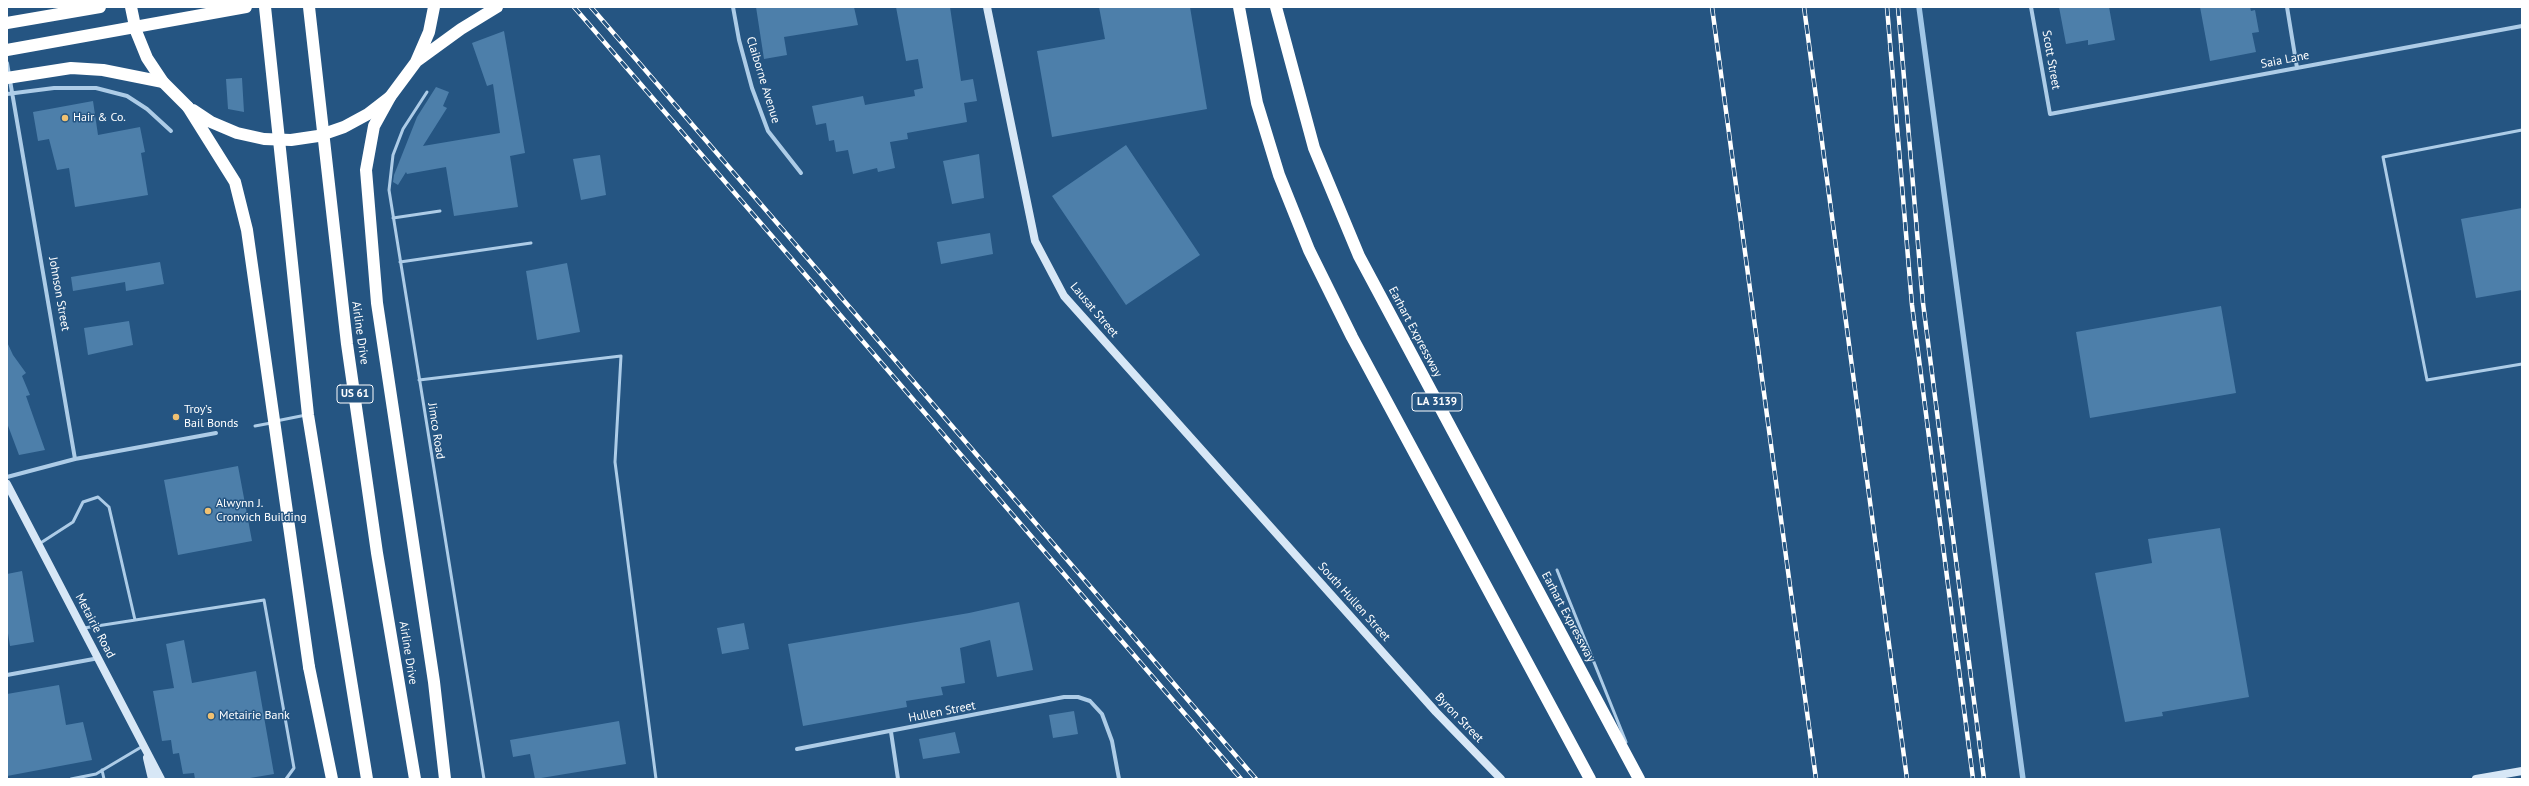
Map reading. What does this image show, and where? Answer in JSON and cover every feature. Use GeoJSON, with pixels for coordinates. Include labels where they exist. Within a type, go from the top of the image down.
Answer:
{"type":"FeatureCollection","features":[{"type":"Feature","properties":{"kind":"highway"},"geometry":{"type":"LineString","coordinates":[[7,23],[100,7]]}},
{"type":"Feature","properties":{"kind":"highway"},"geometry":{"type":"LineString","coordinates":[[131,7],[136,31],[147,58],[162,82],[188,108],[235,182],[247,230],[309,667],[332,779]]}},
{"type":"Feature","properties":{"kind":"highway"},"geometry":{"type":"LineString","coordinates":[[7,50],[246,7]]}},
{"type":"Feature","properties":{"kind":"highway"},"geometry":{"type":"LineString","coordinates":[[265,7],[308,415],[367,779]]}},
{"type":"Feature","properties":{"kind":"highway","name":"Airline Drive"},"geometry":{"type":"LineString","coordinates":[[309,7],[326,178],[347,344],[377,553],[415,779]]}},
{"type":"Feature","properties":{"kind":"highway"},"geometry":{"type":"LineString","coordinates":[[434,7],[429,32],[416,62],[390,97],[374,126],[366,170],[377,302],[434,682],[445,779]]}},
{"type":"Feature","properties":{"kind":"highway"},"geometry":{"type":"LineString","coordinates":[[416,62],[461,29],[497,7]]}},
{"type":"Feature","properties":{"kind":"highway","name":"LA 3139"},"geometry":{"type":"LineString","coordinates":[[1238,7],[1259,110],[1279,175],[1309,250],[1352,337],[1590,779]]}},
{"type":"Feature","properties":{"kind":"highway","name":"Earhart Expressway"},"geometry":{"type":"LineString","coordinates":[[1276,7],[1314,148],[1359,256],[1639,779]]}},
{"type":"Feature","properties":{"kind":"highway"},"geometry":{"type":"LineString","coordinates":[[7,78],[71,68],[103,70],[162,82]]}},
{"type":"Feature","properties":{"kind":"highway"},"geometry":{"type":"LineString","coordinates":[[188,108],[211,122],[237,133],[264,139],[291,140],[318,136],[344,127],[368,114],[390,97]]}},
{"type":"Feature","properties":{"kind":"street","name":"Claiborne Avenue"},"geometry":{"type":"LineString","coordinates":[[733,7],[739,40],[752,88],[768,131],[801,173]]}},
{"type":"Feature","properties":{"kind":"street","name":"Lausat Street"},"geometry":{"type":"LineString","coordinates":[[987,7],[1035,241],[1064,296],[1289,547]]}},
{"type":"Feature","properties":{"kind":"street","name":"Scott Street"},"geometry":{"type":"LineString","coordinates":[[2031,7],[2050,114],[2052,113]]}},
{"type":"Feature","properties":{"kind":"street"},"geometry":{"type":"LineString","coordinates":[[2287,7],[2297,68]]}},
{"type":"Feature","properties":{"kind":"street","name":"Saia Lane"},"geometry":{"type":"LineString","coordinates":[[2052,113],[2522,26]]}},
{"type":"Feature","properties":{"kind":"street","name":"Johnson Street"},"geometry":{"type":"LineString","coordinates":[[7,63],[75,460]]}},
{"type":"Feature","properties":{"kind":"street"},"geometry":{"type":"LineString","coordinates":[[7,94],[54,88],[102,89],[127,96],[147,109],[171,131]]}},
{"type":"Feature","properties":{"kind":"street"},"geometry":{"type":"LineString","coordinates":[[7,477],[75,460],[216,433]]}},
{"type":"Feature","properties":{"kind":"street","name":"Metairie Road"},"geometry":{"type":"LineString","coordinates":[[7,484],[162,779]]}},
{"type":"Feature","properties":{"kind":"street","name":"South Hullen Street"},"geometry":{"type":"LineString","coordinates":[[1289,547],[1401,673]]}},
{"type":"Feature","properties":{"kind":"street"},"geometry":{"type":"LineString","coordinates":[[7,675],[99,658]]}},
{"type":"Feature","properties":{"kind":"street","name":"Byron Street"},"geometry":{"type":"LineString","coordinates":[[1401,673],[1501,779]]}},
{"type":"Feature","properties":{"kind":"street","name":"Hullen Street"},"geometry":{"type":"LineString","coordinates":[[797,749],[1064,697],[1078,697],[1090,701],[1102,714],[1112,741],[1119,779]]}},
{"type":"Feature","properties":{"kind":"street"},"geometry":{"type":"LineString","coordinates":[[890,732],[898,779]]}},
{"type":"Feature","properties":{"kind":"street"},"geometry":{"type":"LineString","coordinates":[[144,745],[152,779]]}},
{"type":"Feature","properties":{"kind":"street"},"geometry":{"type":"LineString","coordinates":[[2476,779],[2522,771]]}},
{"type":"Feature","properties":{"kind":"lane","name":"Jimco Road"},"geometry":{"type":"LineString","coordinates":[[426,92],[403,129],[394,155],[389,190],[484,779]]}},
{"type":"Feature","properties":{"kind":"lane"},"geometry":{"type":"LineString","coordinates":[[2522,130],[2383,157],[2427,380],[2522,364]]}},
{"type":"Feature","properties":{"kind":"lane"},"geometry":{"type":"LineString","coordinates":[[393,218],[440,211]]}},
{"type":"Feature","properties":{"kind":"lane"},"geometry":{"type":"LineString","coordinates":[[400,262],[531,243]]}},
{"type":"Feature","properties":{"kind":"lane"},"geometry":{"type":"LineString","coordinates":[[419,380],[620,356],[615,462],[656,779]]}},
{"type":"Feature","properties":{"kind":"lane"},"geometry":{"type":"LineString","coordinates":[[255,426],[308,415]]}},
{"type":"Feature","properties":{"kind":"lane"},"geometry":{"type":"LineString","coordinates":[[39,544],[73,522],[83,502],[98,497],[109,507],[135,620]]}},
{"type":"Feature","properties":{"kind":"lane"},"geometry":{"type":"LineString","coordinates":[[1557,570],[1639,779]]}},
{"type":"Feature","properties":{"kind":"lane"},"geometry":{"type":"LineString","coordinates":[[83,628],[264,600],[294,768],[286,779]]}},
{"type":"Feature","properties":{"kind":"lane"},"geometry":{"type":"LineString","coordinates":[[71,779],[102,770],[144,745]]}},
{"type":"Feature","properties":{"kind":"lane"},"geometry":{"type":"LineString","coordinates":[[102,770],[104,779]]}},
{"type":"Feature","properties":{"kind":"building"},"geometry":{"type":"Polygon","coordinates":[[[756,7],[854,7],[858,25],[784,37],[787,55],[764,59],[756,7]]]}},
{"type":"Feature","properties":{"kind":"building"},"geometry":{"type":"Polygon","coordinates":[[[896,7],[950,7],[961,81],[973,79],[977,101],[964,103],[967,122],[907,133],[908,139],[890,142],[895,168],[878,172],[877,168],[853,174],[848,150],[836,152],[834,140],[829,141],[826,123],[816,125],[812,106],[863,96],[865,105],[915,96],[914,90],[923,88],[918,59],[906,61],[896,7]]]}},
{"type":"Feature","properties":{"kind":"building"},"geometry":{"type":"Polygon","coordinates":[[[1099,7],[1190,7],[1207,109],[1052,137],[1037,51],[1105,39],[1099,7]]]}},
{"type":"Feature","properties":{"kind":"building"},"geometry":{"type":"Polygon","coordinates":[[[2059,7],[2109,7],[2115,40],[2088,45],[2088,40],[2066,44],[2059,7]]]}},
{"type":"Feature","properties":{"kind":"building"},"geometry":{"type":"Polygon","coordinates":[[[2200,7],[2250,7],[2251,11],[2255,10],[2259,32],[2252,33],[2256,52],[2210,61],[2200,7]]]}},
{"type":"Feature","properties":{"kind":"building"},"geometry":{"type":"Polygon","coordinates":[[[504,31],[525,153],[510,156],[518,207],[454,216],[446,167],[407,174],[406,172],[398,185],[393,182],[394,175],[417,117],[436,87],[449,92],[443,106],[447,108],[423,146],[500,133],[493,84],[487,86],[472,43],[504,31]]]}},
{"type":"Feature","properties":{"kind":"building"},"geometry":{"type":"Polygon","coordinates":[[[242,78],[244,112],[228,109],[226,79],[242,78]]]}},
{"type":"Feature","properties":{"kind":"building"},"geometry":{"type":"Polygon","coordinates":[[[93,101],[98,135],[140,127],[145,152],[141,153],[148,195],[75,207],[69,168],[57,170],[49,139],[38,141],[33,112],[93,101]]]}},
{"type":"Feature","properties":{"kind":"building"},"geometry":{"type":"Polygon","coordinates":[[[1126,145],[1200,255],[1126,305],[1052,196],[1126,145]]]}},
{"type":"Feature","properties":{"kind":"building"},"geometry":{"type":"Polygon","coordinates":[[[979,154],[984,198],[952,204],[943,161],[979,154]]]}},
{"type":"Feature","properties":{"kind":"building"},"geometry":{"type":"Polygon","coordinates":[[[600,155],[606,195],[581,200],[573,159],[600,155]]]}},
{"type":"Feature","properties":{"kind":"building"},"geometry":{"type":"Polygon","coordinates":[[[2522,208],[2522,290],[2476,298],[2461,219],[2522,208]]]}},
{"type":"Feature","properties":{"kind":"building"},"geometry":{"type":"Polygon","coordinates":[[[990,233],[993,254],[941,264],[937,242],[990,233]]]}},
{"type":"Feature","properties":{"kind":"building"},"geometry":{"type":"Polygon","coordinates":[[[160,262],[164,284],[126,291],[125,282],[73,291],[71,277],[160,262]]]}},
{"type":"Feature","properties":{"kind":"building"},"geometry":{"type":"Polygon","coordinates":[[[567,263],[580,332],[537,340],[526,271],[567,263]]]}},
{"type":"Feature","properties":{"kind":"building"},"geometry":{"type":"Polygon","coordinates":[[[2221,306],[2236,393],[2090,418],[2076,332],[2221,306]]]}},
{"type":"Feature","properties":{"kind":"building"},"geometry":{"type":"Polygon","coordinates":[[[129,321],[133,345],[88,355],[84,328],[129,321]]]}},
{"type":"Feature","properties":{"kind":"building"},"geometry":{"type":"Polygon","coordinates":[[[7,342],[13,355],[26,373],[22,376],[30,395],[26,396],[45,450],[19,455],[7,423],[7,342]]]}},
{"type":"Feature","properties":{"kind":"building","name":"Alwynn J. Cronvich Building"},"geometry":{"type":"Polygon","coordinates":[[[238,466],[252,541],[178,555],[164,480],[238,466]]]}},
{"type":"Feature","properties":{"kind":"building"},"geometry":{"type":"Polygon","coordinates":[[[2220,528],[2249,697],[2162,712],[2163,716],[2125,722],[2095,573],[2152,563],[2148,539],[2220,528]]]}},
{"type":"Feature","properties":{"kind":"building"},"geometry":{"type":"Polygon","coordinates":[[[22,571],[34,642],[10,646],[7,627],[7,574],[22,571]]]}},
{"type":"Feature","properties":{"kind":"building"},"geometry":{"type":"Polygon","coordinates":[[[1019,602],[1033,670],[997,677],[990,640],[960,648],[965,683],[941,687],[943,695],[906,701],[907,707],[803,726],[788,644],[969,613],[1019,602]]]}},
{"type":"Feature","properties":{"kind":"building"},"geometry":{"type":"Polygon","coordinates":[[[744,623],[749,649],[722,654],[717,628],[744,623]]]}},
{"type":"Feature","properties":{"kind":"building","name":"Metairie Bank"},"geometry":{"type":"Polygon","coordinates":[[[184,640],[192,683],[256,671],[274,774],[244,779],[195,779],[194,773],[183,774],[179,753],[173,754],[171,740],[162,741],[153,691],[174,688],[166,644],[184,640]]]}},
{"type":"Feature","properties":{"kind":"building"},"geometry":{"type":"Polygon","coordinates":[[[59,685],[66,725],[83,722],[92,760],[7,776],[7,694],[59,685]]]}},
{"type":"Feature","properties":{"kind":"building"},"geometry":{"type":"Polygon","coordinates":[[[1074,711],[1078,734],[1053,738],[1049,715],[1074,711]]]}},
{"type":"Feature","properties":{"kind":"building"},"geometry":{"type":"Polygon","coordinates":[[[619,721],[626,764],[535,779],[530,754],[513,757],[510,740],[619,721]]]}},
{"type":"Feature","properties":{"kind":"building"},"geometry":{"type":"Polygon","coordinates":[[[955,732],[960,753],[923,759],[919,739],[955,732]]]}},
{"type":"Feature","properties":{"kind":"waterway"},"geometry":{"type":"LineString","coordinates":[[1919,7],[2023,779]]}},
{"type":"Feature","properties":{"kind":"railway"},"geometry":{"type":"LineString","coordinates":[[574,7],[1241,779]]}},
{"type":"Feature","properties":{"kind":"railway"},"geometry":{"type":"LineString","coordinates":[[591,7],[1256,779]]}},
{"type":"Feature","properties":{"kind":"railway"},"geometry":{"type":"LineString","coordinates":[[1712,7],[1816,779]]}},
{"type":"Feature","properties":{"kind":"railway"},"geometry":{"type":"LineString","coordinates":[[1804,7],[1907,779]]}},
{"type":"Feature","properties":{"kind":"railway"},"geometry":{"type":"LineString","coordinates":[[1887,7],[1912,305],[1973,779]]}},
{"type":"Feature","properties":{"kind":"railway"},"geometry":{"type":"LineString","coordinates":[[1898,7],[1923,303],[1984,779]]}},
{"type":"Feature","properties":{"kind":"place","name":"Hair & Co."},"geometry":{"type":"Point","coordinates":[65,118]}},
{"type":"Feature","properties":{"kind":"place","name":"Troy’s Bail Bonds"},"geometry":{"type":"Point","coordinates":[176,417]}},
{"type":"Feature","properties":{"kind":"place","name":"Alwynn J. Cronvich Building"},"geometry":{"type":"Point","coordinates":[208,511]}},
{"type":"Feature","properties":{"kind":"place","name":"Metairie Bank"},"geometry":{"type":"Point","coordinates":[211,716]}}]}
